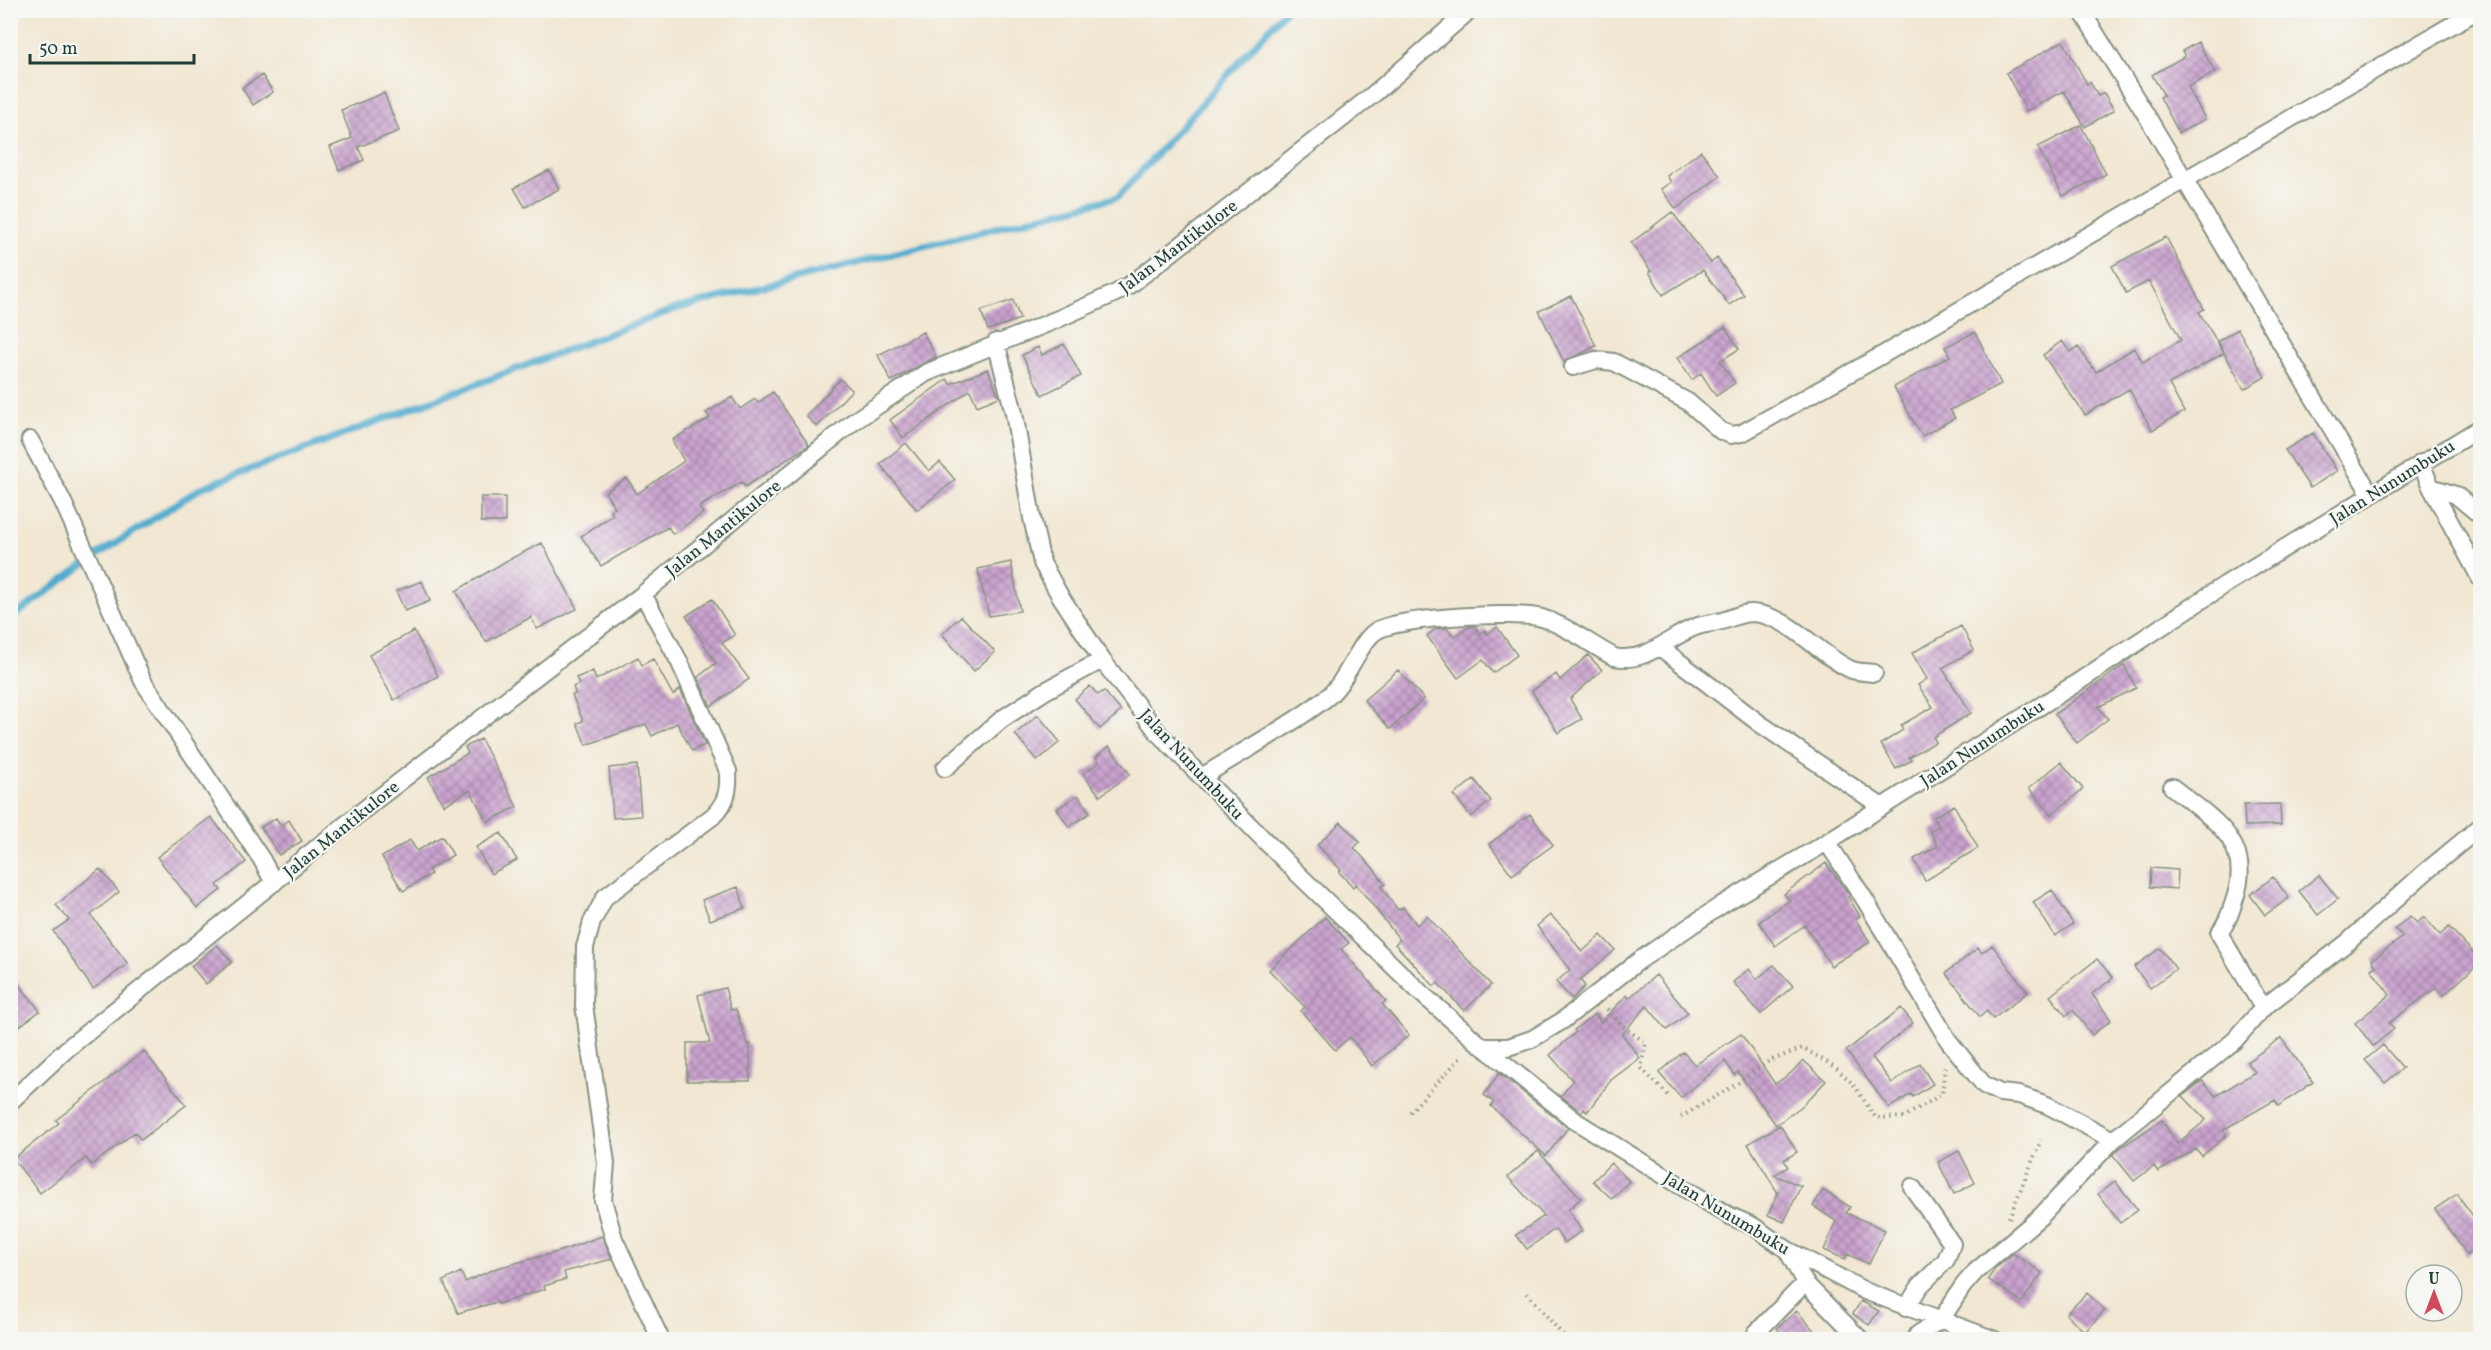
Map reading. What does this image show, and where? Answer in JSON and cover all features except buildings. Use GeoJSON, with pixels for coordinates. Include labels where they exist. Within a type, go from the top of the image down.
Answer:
{"type":"FeatureCollection","features":[{"type":"Feature","properties":{"kind":"street","name":"Jalan Mantikulore"},"geometry":{"type":"LineString","coordinates":[[10,1102],[68,1048],[376,800],[643,594],[853,422],[926,372],[1118,292],[1151,271],[1375,93],[1470,10]]}},
{"type":"Feature","properties":{"kind":"street"},"geometry":{"type":"LineString","coordinates":[[2081,10],[2371,495]]}},
{"type":"Feature","properties":{"kind":"street"},"geometry":{"type":"LineString","coordinates":[[1573,367],[1596,360],[1614,362],[1688,402],[1721,431],[1731,435],[1737,434],[1877,358],[2478,10]]}},
{"type":"Feature","properties":{"kind":"street","name":"Jalan Nunumbuku"},"geometry":{"type":"LineString","coordinates":[[996,342],[1014,413],[1042,563],[1059,594],[1102,660],[1160,735],[1202,777],[1422,994],[1577,1122],[1728,1215],[1753,1226],[1786,1249],[1865,1292],[1995,1340]]}},
{"type":"Feature","properties":{"kind":"street","name":"Jalan Nunumbuku"},"geometry":{"type":"LineString","coordinates":[[1480,1044],[1508,1047],[1532,1039],[1562,1021],[1640,960],[1723,904],[1827,842],[2226,584],[2481,428]]}},
{"type":"Feature","properties":{"kind":"street"},"geometry":{"type":"LineString","coordinates":[[30,440],[63,502],[143,681],[262,860],[274,883]]}},
{"type":"Feature","properties":{"kind":"street"},"geometry":{"type":"LineString","coordinates":[[2421,463],[2431,487],[2481,578]]}},
{"type":"Feature","properties":{"kind":"street"},"geometry":{"type":"LineString","coordinates":[[2431,487],[2456,495],[2481,515]]}},
{"type":"Feature","properties":{"kind":"street"},"geometry":{"type":"LineString","coordinates":[[643,594],[685,673],[728,771],[729,783],[727,798],[722,808],[693,833],[619,884],[605,897],[592,922],[585,947],[584,1005],[600,1104],[606,1162],[603,1200],[614,1239],[661,1340]]}},
{"type":"Feature","properties":{"kind":"street"},"geometry":{"type":"LineString","coordinates":[[1202,777],[1326,698],[1338,686],[1375,631],[1411,620],[1516,615],[1539,617],[1556,623],[1614,657],[1632,658],[1661,648],[1697,626],[1723,621],[1745,613],[1755,613],[1775,620],[1851,669],[1874,673]]}},
{"type":"Feature","properties":{"kind":"street"},"geometry":{"type":"LineString","coordinates":[[1661,648],[1759,723],[1882,807]]}},
{"type":"Feature","properties":{"kind":"street"},"geometry":{"type":"LineString","coordinates":[[945,768],[1002,719],[1045,691],[1102,660]]}},
{"type":"Feature","properties":{"kind":"street"},"geometry":{"type":"LineString","coordinates":[[2172,787],[2222,827],[2232,839],[2239,855],[2239,879],[2230,913],[2219,933],[2263,1008]]}},
{"type":"Feature","properties":{"kind":"street"},"geometry":{"type":"LineString","coordinates":[[1915,1340],[1918,1334],[1941,1320],[1976,1272],[2041,1216],[2112,1140],[2235,1041],[2263,1008],[2348,942],[2423,874],[2481,827]]}},
{"type":"Feature","properties":{"kind":"street"},"geometry":{"type":"LineString","coordinates":[[1827,842],[1865,900],[1948,1040],[1984,1085],[1991,1090],[2019,1095],[2048,1105],[2112,1140]]}},
{"type":"Feature","properties":{"kind":"street"},"geometry":{"type":"LineString","coordinates":[[1906,1308],[1920,1286],[1946,1260],[1952,1244],[1911,1187]]}},
{"type":"Feature","properties":{"kind":"street"},"geometry":{"type":"LineString","coordinates":[[1786,1249],[1805,1283],[1861,1340]]}},
{"type":"Feature","properties":{"kind":"street"},"geometry":{"type":"LineString","coordinates":[[1754,1340],[1756,1333],[1805,1283]]}},
{"type":"Feature","properties":{"kind":"path"},"geometry":{"type":"LineString","coordinates":[[1594,996],[1625,1028],[1646,1043],[1641,1068],[1668,1095]]}},
{"type":"Feature","properties":{"kind":"path"},"geometry":{"type":"LineString","coordinates":[[1682,1117],[1740,1082],[1769,1061],[1803,1048],[1835,1067],[1853,1084],[1876,1118],[1904,1117],[1942,1094],[1948,1040]]}},
{"type":"Feature","properties":{"kind":"path"},"geometry":{"type":"LineString","coordinates":[[1410,1112],[1480,1044]]}},
{"type":"Feature","properties":{"kind":"path"},"geometry":{"type":"LineString","coordinates":[[2006,1226],[2041,1140]]}},
{"type":"Feature","properties":{"kind":"path"},"geometry":{"type":"LineString","coordinates":[[1527,1293],[1567,1340]]}},
{"type":"Feature","properties":{"kind":"waterway"},"geometry":{"type":"LineString","coordinates":[[10,619],[93,558],[201,488],[675,309],[1118,197],[1286,10]]}}]}
